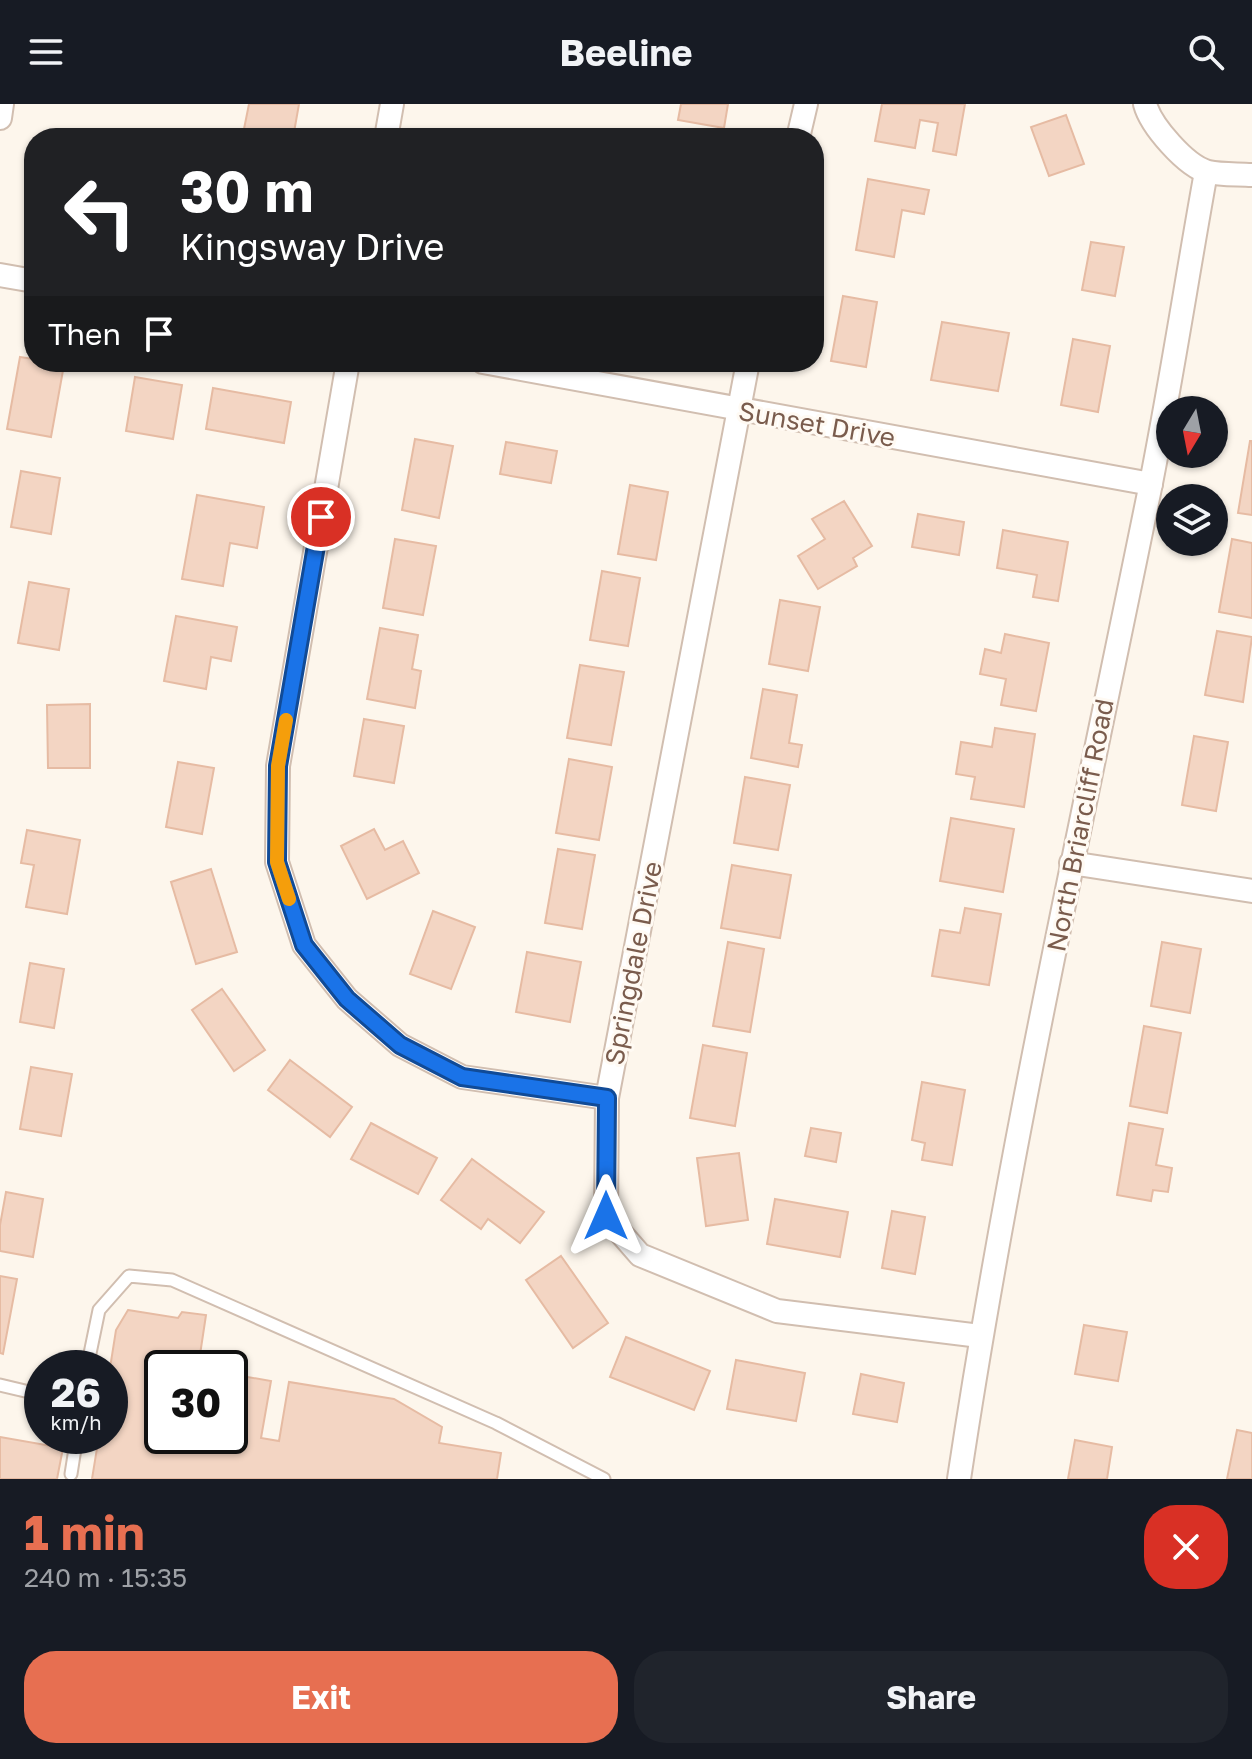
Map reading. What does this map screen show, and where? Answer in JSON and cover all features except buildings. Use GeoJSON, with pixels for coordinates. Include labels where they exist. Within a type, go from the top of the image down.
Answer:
{"type":"FeatureCollection","features":[{"type":"Feature","properties":{"kind":"street"},"geometry":{"type":"LineString","coordinates":[[0,118],[2,104]]}},
{"type":"Feature","properties":{"kind":"street"},"geometry":{"type":"LineString","coordinates":[[388,128],[392,104]]}},
{"type":"Feature","properties":{"kind":"street"},"geometry":{"type":"LineString","coordinates":[[800,128],[806,104]]}},
{"type":"Feature","properties":{"kind":"street"},"geometry":{"type":"LineString","coordinates":[[1145,104],[1149,117],[1173,148],[1206,172],[1252,175]]}},
{"type":"Feature","properties":{"kind":"street","name":"North Briarcliff Road"},"geometry":{"type":"LineString","coordinates":[[959,1479],[980,1336],[1071,863],[1151,484],[1206,172]]}},
{"type":"Feature","properties":{"kind":"street"},"geometry":{"type":"LineString","coordinates":[[0,275],[24,279]]}},
{"type":"Feature","properties":{"kind":"street"},"geometry":{"type":"LineString","coordinates":[[346,372],[278,766],[277,862],[304,945],[347,999],[400,1045],[462,1077],[607,1098]]}},
{"type":"Feature","properties":{"kind":"street","name":"Sunset Drive"},"geometry":{"type":"LineString","coordinates":[[536,372],[1151,484]]}},
{"type":"Feature","properties":{"kind":"street","name":"Springdale Drive"},"geometry":{"type":"LineString","coordinates":[[746,372],[607,1098],[606,1216],[640,1255],[777,1311],[980,1336]]}},
{"type":"Feature","properties":{"kind":"street"},"geometry":{"type":"LineString","coordinates":[[1071,863],[1252,891]]}},
{"type":"Feature","properties":{"kind":"lane"},"geometry":{"type":"LineString","coordinates":[[91,1350],[99,1310],[129,1276],[172,1280],[496,1423],[604,1479]]}},
{"type":"Feature","properties":{"kind":"lane"},"geometry":{"type":"LineString","coordinates":[[0,1385],[24,1391]]}},
{"type":"Feature","properties":{"kind":"lane"},"geometry":{"type":"LineString","coordinates":[[71,1474],[74,1454]]}},
{"type":"Feature","properties":{"kind":"slow traffic"},"geometry":{"type":"LineString","coordinates":[[286,720],[278,766],[277,862],[289,899]]}},
{"type":"Feature","properties":{"kind":"route"},"geometry":{"type":"LineString","coordinates":[[321,517],[278,766],[277,862],[304,945],[347,999],[400,1045],[462,1077],[607,1098],[606,1216]]}}]}
